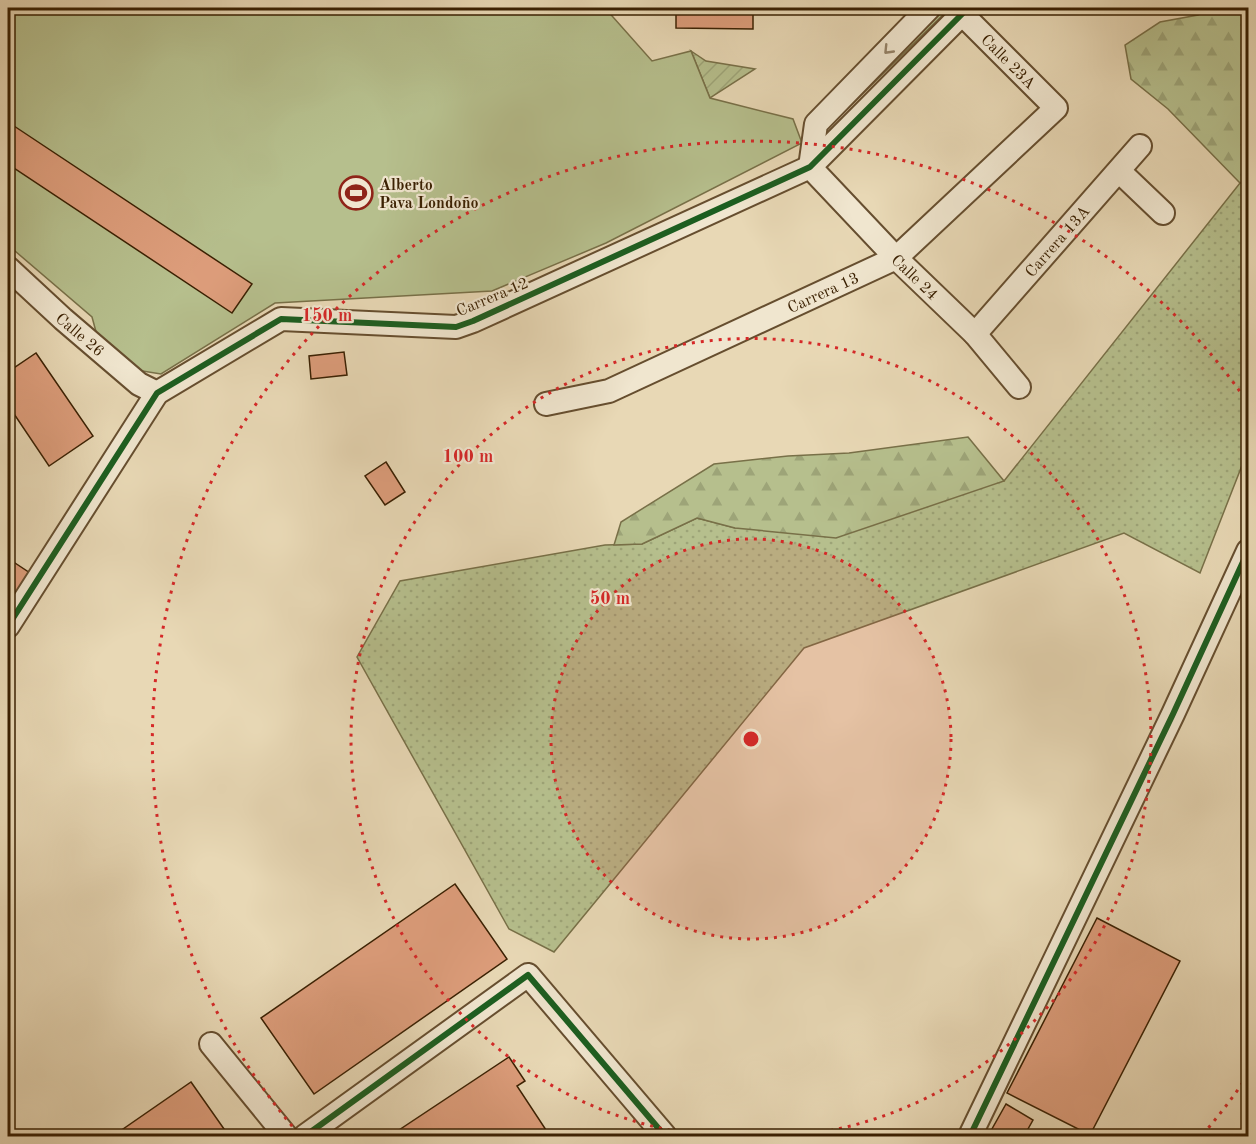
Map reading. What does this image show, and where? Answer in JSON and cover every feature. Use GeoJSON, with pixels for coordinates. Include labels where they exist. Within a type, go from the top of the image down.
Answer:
{"type":"FeatureCollection","features":[{"type":"Feature","properties":{"kind":"street"},"geometry":{"type":"LineString","coordinates":[[810,167],[816,124],[929,8]]}},
{"type":"Feature","properties":{"kind":"street","name":"Carrera 12"},"geometry":{"type":"LineString","coordinates":[[8,626],[157,393],[281,319],[456,327],[810,167],[965,11]]}},
{"type":"Feature","properties":{"kind":"street","name":"Calle 23A"},"geometry":{"type":"LineString","coordinates":[[965,11],[1056,108]]}},
{"type":"Feature","properties":{"kind":"street","name":"Carrera 13"},"geometry":{"type":"LineString","coordinates":[[546,404],[609,391],[896,258],[1056,108]]}},
{"type":"Feature","properties":{"kind":"street","name":"Carrera 13A"},"geometry":{"type":"LineString","coordinates":[[975,334],[1140,146]]}},
{"type":"Feature","properties":{"kind":"street","name":"Calle 24"},"geometry":{"type":"LineString","coordinates":[[810,167],[896,258],[975,334],[1019,387]]}},
{"type":"Feature","properties":{"kind":"street"},"geometry":{"type":"LineString","coordinates":[[1119,171],[1163,213]]}},
{"type":"Feature","properties":{"kind":"street","name":"Calle 26"},"geometry":{"type":"LineString","coordinates":[[8,268],[139,384],[157,393]]}},
{"type":"Feature","properties":{"kind":"street"},"geometry":{"type":"LineString","coordinates":[[970,1137],[1173,714],[1248,551]]}},
{"type":"Feature","properties":{"kind":"street"},"geometry":{"type":"LineString","coordinates":[[305,1137],[528,975],[665,1137]]}},
{"type":"Feature","properties":{"kind":"street"},"geometry":{"type":"LineString","coordinates":[[212,1044],[286,1137]]}},
{"type":"Feature","properties":{"kind":"green space","name":"Alberto Pava Londoño"},"geometry":{"type":"Polygon","coordinates":[[[8,8],[605,8],[652,61],[691,51],[710,98],[793,119],[802,143],[606,243],[492,291],[275,303],[161,374],[130,369],[98,339],[92,317],[8,245],[8,8]]]}},
{"type":"Feature","properties":{"kind":"green space"},"geometry":{"type":"Polygon","coordinates":[[[943,8],[950,8],[849,107],[838,111],[943,8]]]}},
{"type":"Feature","properties":{"kind":"green space"},"geometry":{"type":"Polygon","coordinates":[[[1204,8],[1248,8],[1248,177],[1240,183],[1168,109],[1131,79],[1125,45],[1160,22],[1198,15],[1204,8]]]}},
{"type":"Feature","properties":{"kind":"green space"},"geometry":{"type":"Polygon","coordinates":[[[691,51],[706,61],[755,69],[710,98],[691,51]]]}},
{"type":"Feature","properties":{"kind":"green space"},"geometry":{"type":"Polygon","coordinates":[[[1248,177],[1248,450],[1200,573],[1124,533],[804,648],[554,952],[509,929],[357,657],[400,581],[605,545],[642,544],[697,518],[735,528],[1004,481],[1240,183],[1248,177]]]}},
{"type":"Feature","properties":{"kind":"green space"},"geometry":{"type":"Polygon","coordinates":[[[968,437],[1004,481],[836,538],[735,528],[697,518],[642,544],[614,545],[621,522],[714,464],[788,456],[849,453],[968,437]]]}},
{"type":"Feature","properties":{"kind":"building"},"geometry":{"type":"Polygon","coordinates":[[[676,8],[753,8],[753,29],[676,28],[676,8]]]}},
{"type":"Feature","properties":{"kind":"building"},"geometry":{"type":"Polygon","coordinates":[[[8,122],[252,284],[232,313],[8,164],[8,122]]]}},
{"type":"Feature","properties":{"kind":"building"},"geometry":{"type":"Polygon","coordinates":[[[344,352],[347,375],[311,379],[309,356],[344,352]]]}},
{"type":"Feature","properties":{"kind":"building"},"geometry":{"type":"Polygon","coordinates":[[[36,353],[93,436],[49,466],[8,405],[8,372],[36,353]]]}},
{"type":"Feature","properties":{"kind":"building"},"geometry":{"type":"Polygon","coordinates":[[[386,462],[405,492],[385,505],[365,476],[386,462]]]}},
{"type":"Feature","properties":{"kind":"building"},"geometry":{"type":"Polygon","coordinates":[[[8,560],[30,573],[8,609],[8,560]]]}},
{"type":"Feature","properties":{"kind":"building"},"geometry":{"type":"Polygon","coordinates":[[[455,884],[507,959],[314,1094],[261,1018],[455,884]]]}},
{"type":"Feature","properties":{"kind":"building"},"geometry":{"type":"Polygon","coordinates":[[[1097,918],[1180,961],[1090,1135],[1007,1093],[1097,918]]]}},
{"type":"Feature","properties":{"kind":"building"},"geometry":{"type":"Polygon","coordinates":[[[509,1057],[525,1081],[517,1086],[550,1136],[390,1136],[509,1057]]]}},
{"type":"Feature","properties":{"kind":"building"},"geometry":{"type":"Polygon","coordinates":[[[191,1082],[229,1136],[113,1136],[191,1082]]]}},
{"type":"Feature","properties":{"kind":"building"},"geometry":{"type":"Polygon","coordinates":[[[1006,1104],[1033,1120],[1024,1136],[988,1136],[1006,1104]]]}},
{"type":"Feature","properties":{"kind":"cycle path"},"geometry":{"type":"LineString","coordinates":[[8,626],[157,393],[281,319],[456,327],[810,167],[968,8]]}},
{"type":"Feature","properties":{"kind":"cycle path"},"geometry":{"type":"LineString","coordinates":[[970,1136],[1173,714],[1248,551]]}},
{"type":"Feature","properties":{"kind":"cycle path"},"geometry":{"type":"LineString","coordinates":[[305,1136],[528,975],[665,1136]]}},
{"type":"Feature","properties":{"kind":"place","name":"Alberto Pava Londoño"},"geometry":{"type":"Point","coordinates":[356,193]}}]}
